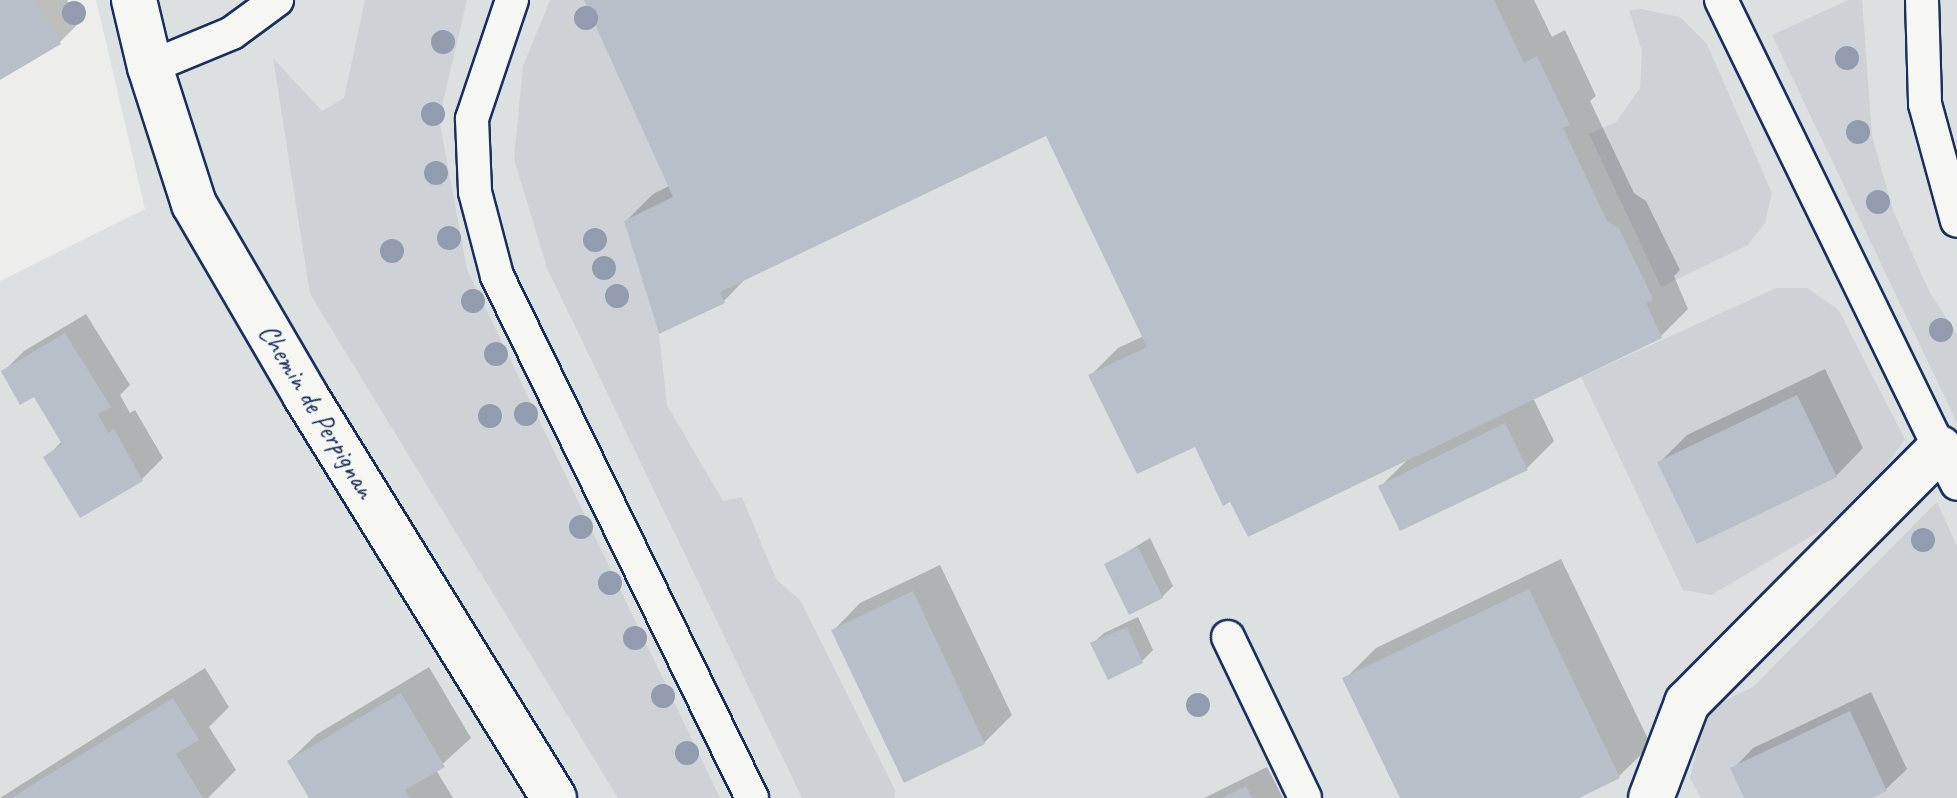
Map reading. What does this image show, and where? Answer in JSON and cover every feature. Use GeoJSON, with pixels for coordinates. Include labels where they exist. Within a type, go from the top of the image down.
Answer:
{"type":"FeatureCollection","features":[{"type":"Feature","properties":{"kind":"street","name":"Chemin de Perpignan"},"geometry":{"type":"LineString","coordinates":[[134,0],[150,67],[194,204],[305,395],[554,798]]}},
{"type":"Feature","properties":{"kind":"street"},"geometry":{"type":"LineString","coordinates":[[1651,798],[1687,703],[1948,466]]}},
{"type":"Feature","properties":{"kind":"lane"},"geometry":{"type":"LineString","coordinates":[[150,67],[232,33],[277,0]]}},
{"type":"Feature","properties":{"kind":"lane"},"geometry":{"type":"LineString","coordinates":[[512,0],[472,119],[475,192],[497,276],[752,798]]}},
{"type":"Feature","properties":{"kind":"lane"},"geometry":{"type":"LineString","coordinates":[[1721,0],[1948,466]]}},
{"type":"Feature","properties":{"kind":"lane"},"geometry":{"type":"LineString","coordinates":[[1922,0],[1925,104],[1957,221]]}},
{"type":"Feature","properties":{"kind":"lane"},"geometry":{"type":"LineString","coordinates":[[1228,637],[1305,798]]}},
{"type":"Feature","properties":{"kind":"shaded area"},"geometry":{"type":"Polygon","coordinates":[[[96,0],[1957,0],[1957,798],[0,798],[0,281],[145,209],[96,0]]]}},
{"type":"Feature","properties":{"kind":"shaded area"},"geometry":{"type":"Polygon","coordinates":[[[365,0],[467,0],[439,119],[467,269],[720,798],[618,798],[310,294],[273,58],[322,111],[344,98],[365,0]]]}},
{"type":"Feature","properties":{"kind":"shaded area"},"geometry":{"type":"Polygon","coordinates":[[[550,0],[585,0],[673,197],[624,221],[659,334],[667,405],[723,501],[742,497],[776,579],[801,601],[895,790],[894,798],[802,798],[547,268],[514,159],[523,66],[550,0]]]}},
{"type":"Feature","properties":{"kind":"shaded area"},"geometry":{"type":"Polygon","coordinates":[[[1848,0],[1862,0],[1872,136],[1894,213],[1930,293],[1957,334],[1957,423],[1772,35],[1848,0]]]}},
{"type":"Feature","properties":{"kind":"shaded area"},"geometry":{"type":"Polygon","coordinates":[[[1641,9],[1680,17],[1707,44],[1772,193],[1765,223],[1748,245],[1661,287],[1589,134],[1616,122],[1640,88],[1642,51],[1629,10],[1641,9]]]}},
{"type":"Feature","properties":{"kind":"shaded area"},"geometry":{"type":"Polygon","coordinates":[[[1776,288],[1807,288],[1838,309],[1905,439],[1853,512],[1711,595],[1683,590],[1581,377],[1776,288]]]}},
{"type":"Feature","properties":{"kind":"shaded area"},"geometry":{"type":"Polygon","coordinates":[[[1937,502],[1957,546],[1957,798],[1701,798],[1690,778],[1707,709],[1753,687],[1937,502]]]}},
{"type":"Feature","properties":{"kind":"building"},"geometry":{"type":"Polygon","coordinates":[[[0,0],[35,0],[61,44],[0,80],[0,0]]]}},
{"type":"Feature","properties":{"kind":"building"},"geometry":{"type":"Polygon","coordinates":[[[584,0],[1494,0],[1524,63],[1537,56],[1570,125],[1563,128],[1607,221],[1619,228],[1653,299],[1646,303],[1662,338],[1248,537],[1230,502],[1223,506],[1195,447],[1137,474],[1088,375],[1147,347],[1046,136],[720,292],[725,303],[659,334],[624,221],[673,197],[584,0]]]}},
{"type":"Feature","properties":{"kind":"building"},"geometry":{"type":"Polygon","coordinates":[[[65,333],[111,407],[98,414],[108,433],[114,429],[143,481],[80,518],[43,457],[62,444],[34,397],[20,405],[1,371],[65,333]]]}},
{"type":"Feature","properties":{"kind":"building"},"geometry":{"type":"Polygon","coordinates":[[[1797,395],[1837,477],[1697,544],[1657,462],[1797,395]]]}},
{"type":"Feature","properties":{"kind":"building"},"geometry":{"type":"Polygon","coordinates":[[[1505,423],[1528,470],[1400,531],[1378,486],[1505,423]]]}},
{"type":"Feature","properties":{"kind":"building"},"geometry":{"type":"Polygon","coordinates":[[[1138,547],[1163,598],[1129,615],[1104,564],[1138,547]]]}},
{"type":"Feature","properties":{"kind":"building"},"geometry":{"type":"Polygon","coordinates":[[[1529,589],[1620,778],[1579,798],[1400,798],[1342,678],[1529,589]]]}},
{"type":"Feature","properties":{"kind":"building"},"geometry":{"type":"Polygon","coordinates":[[[913,591],[985,744],[904,783],[831,630],[913,591]]]}},
{"type":"Feature","properties":{"kind":"building"},"geometry":{"type":"Polygon","coordinates":[[[1127,627],[1143,663],[1108,680],[1090,643],[1127,627]]]}},
{"type":"Feature","properties":{"kind":"building"},"geometry":{"type":"Polygon","coordinates":[[[401,693],[445,767],[405,790],[410,798],[309,798],[287,761],[401,693]]]}},
{"type":"Feature","properties":{"kind":"building"},"geometry":{"type":"Polygon","coordinates":[[[173,698],[199,740],[176,754],[203,798],[11,798],[173,698]]]}},
{"type":"Feature","properties":{"kind":"building"},"geometry":{"type":"Polygon","coordinates":[[[1850,711],[1887,791],[1872,798],[1744,798],[1730,768],[1850,711]]]}},
{"type":"Feature","properties":{"kind":"building"},"geometry":{"type":"Polygon","coordinates":[[[1246,786],[1252,798],[1222,798],[1246,786]]]}}]}
